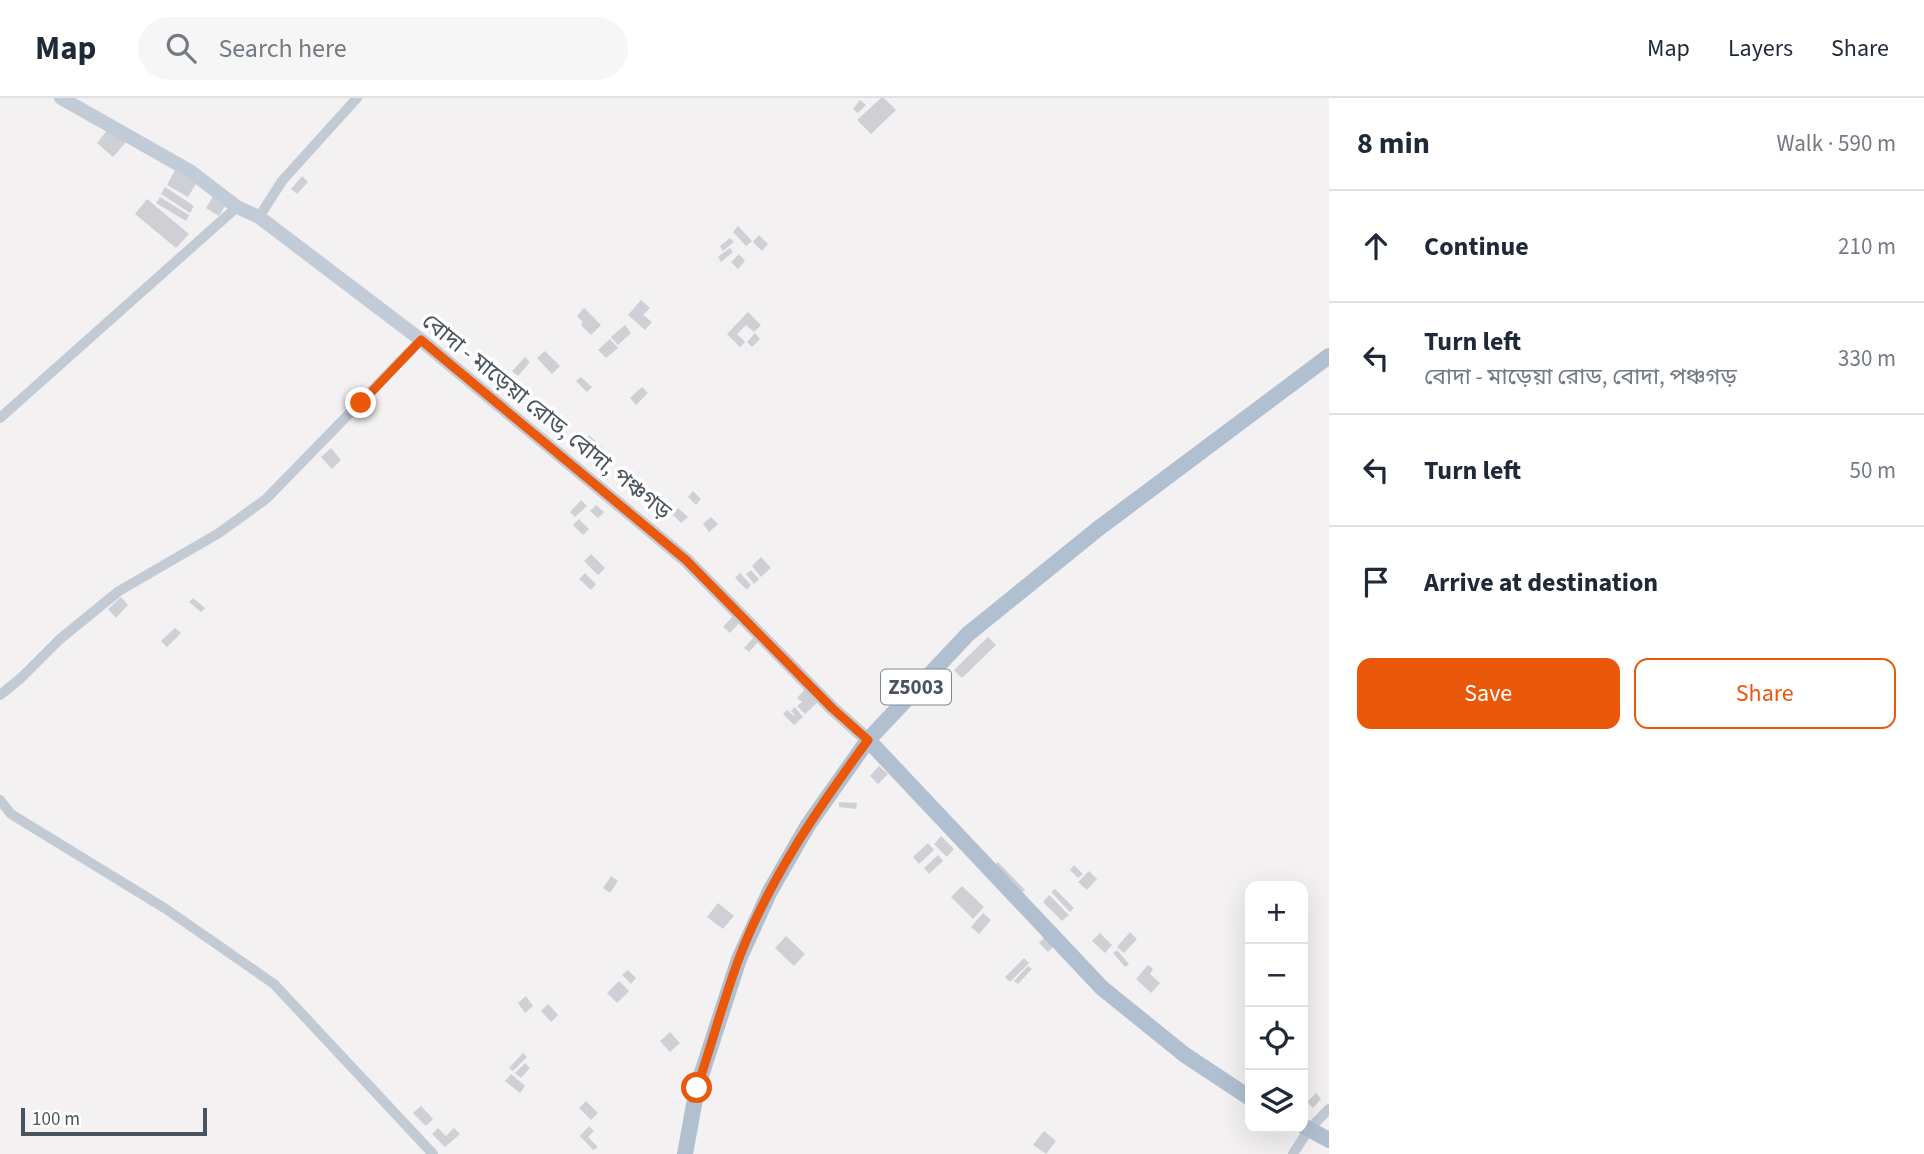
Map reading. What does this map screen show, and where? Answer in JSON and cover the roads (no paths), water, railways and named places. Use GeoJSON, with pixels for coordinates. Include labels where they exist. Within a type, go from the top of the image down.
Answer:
{"type":"FeatureCollection","features":[{"type":"Feature","properties":{"kind":"main road","name":"বোদা - মাড়েয়া রোড, বোদা, পঞ্চগড়"},"geometry":{"type":"LineString","coordinates":[[61,98],[190,171],[237,207],[258,217],[421,340],[686,560],[832,708],[868,740]]}},
{"type":"Feature","properties":{"kind":"main road","name":"Z5003"},"geometry":{"type":"LineString","coordinates":[[685,1154],[697,1088],[738,959],[771,891],[808,825],[868,740],[968,634],[1099,528],[1329,356]]}},
{"type":"Feature","properties":{"kind":"main road"},"geometry":{"type":"LineString","coordinates":[[868,740],[1102,988],[1185,1055],[1245,1095]]}},
{"type":"Feature","properties":{"kind":"main road"},"geometry":{"type":"LineString","coordinates":[[1308,1129],[1329,1140]]}},
{"type":"Feature","properties":{"kind":"street"},"geometry":{"type":"LineString","coordinates":[[258,217],[282,181],[357,98]]}},
{"type":"Feature","properties":{"kind":"street"},"geometry":{"type":"LineString","coordinates":[[0,418],[237,207]]}},
{"type":"Feature","properties":{"kind":"street"},"geometry":{"type":"LineString","coordinates":[[0,695],[60,639],[119,592],[219,533],[266,499],[421,340]]}},
{"type":"Feature","properties":{"kind":"street"},"geometry":{"type":"LineString","coordinates":[[0,800],[11,814],[166,909],[274,984],[433,1154]]}},
{"type":"Feature","properties":{"kind":"street"},"geometry":{"type":"LineString","coordinates":[[1308,1126],[1329,1109]]}},
{"type":"Feature","properties":{"kind":"street"},"geometry":{"type":"LineString","coordinates":[[1293,1154],[1304,1133]]}}]}
